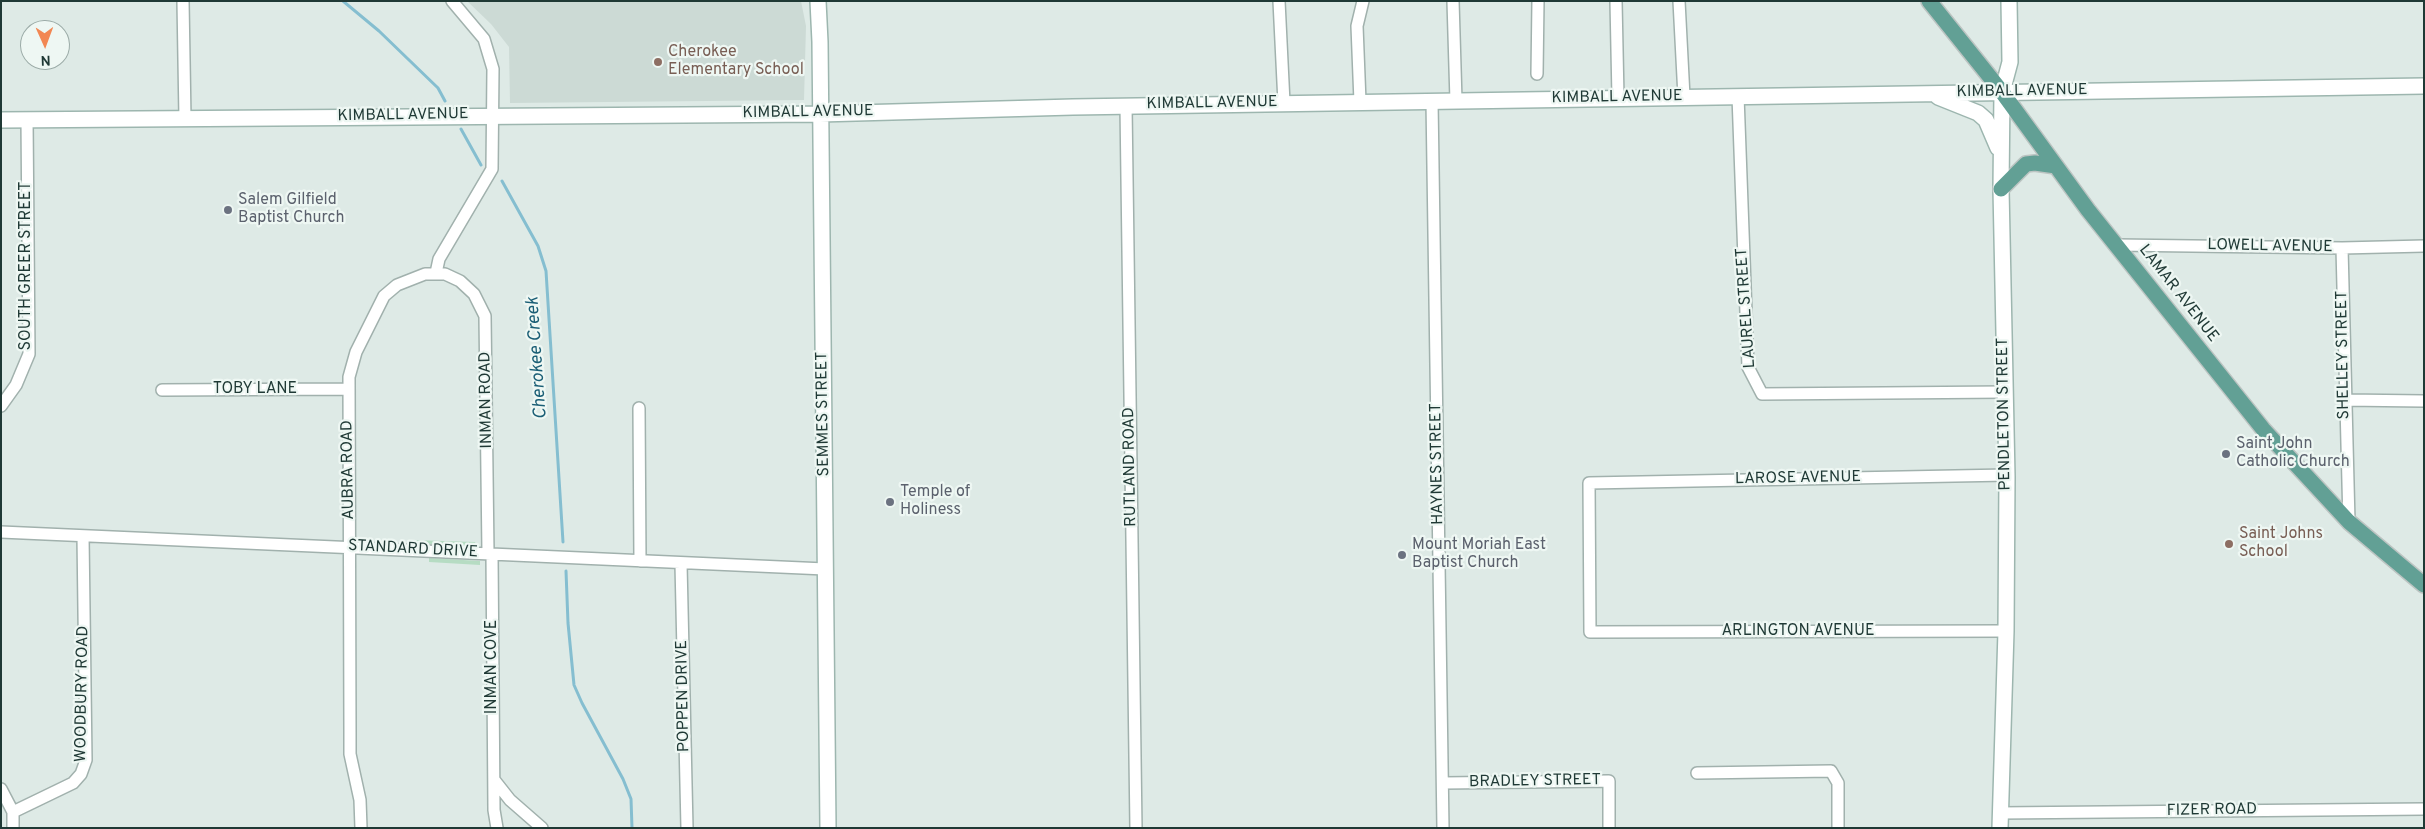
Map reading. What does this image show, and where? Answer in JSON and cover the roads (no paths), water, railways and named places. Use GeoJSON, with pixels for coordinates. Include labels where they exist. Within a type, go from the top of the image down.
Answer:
{"type":"FeatureCollection","features":[{"type":"Feature","properties":{"kind":"main road","name":"SEMMES STREET"},"geometry":{"type":"LineString","coordinates":[[818,1],[828,828]]}},
{"type":"Feature","properties":{"kind":"main road","name":"LAMAR AVENUE"},"geometry":{"type":"LineString","coordinates":[[1929,1],[2002,92],[2117,245],[2263,429],[2349,522],[2424,586]]}},
{"type":"Feature","properties":{"kind":"main road","name":"PENDLETON STREET"},"geometry":{"type":"LineString","coordinates":[[2000,821],[2006,631],[2007,475],[2001,159],[2002,92],[2010,62],[2009,1]]}},
{"type":"Feature","properties":{"kind":"main road","name":"KIMBALL AVENUE"},"geometry":{"type":"LineString","coordinates":[[1,120],[492,114],[820,114],[1284,103],[2424,86]]}},
{"type":"Feature","properties":{"kind":"main road"},"geometry":{"type":"LineString","coordinates":[[1927,94],[1978,113],[1986,120],[1993,132],[2001,159]]}},
{"type":"Feature","properties":{"kind":"main road"},"geometry":{"type":"LineString","coordinates":[[2001,189],[2026,164],[2035,163],[2056,166]]}},
{"type":"Feature","properties":{"kind":"street"},"geometry":{"type":"LineString","coordinates":[[183,1],[185,119]]}},
{"type":"Feature","properties":{"kind":"street"},"geometry":{"type":"LineString","coordinates":[[436,273],[439,258],[492,169],[492,69],[484,39],[452,1]]}},
{"type":"Feature","properties":{"kind":"street"},"geometry":{"type":"LineString","coordinates":[[1279,1],[1284,103]]}},
{"type":"Feature","properties":{"kind":"street"},"geometry":{"type":"LineString","coordinates":[[1360,102],[1357,26],[1363,1]]}},
{"type":"Feature","properties":{"kind":"street"},"geometry":{"type":"LineString","coordinates":[[1453,1],[1456,100]]}},
{"type":"Feature","properties":{"kind":"street"},"geometry":{"type":"LineString","coordinates":[[1537,74],[1538,1]]}},
{"type":"Feature","properties":{"kind":"street"},"geometry":{"type":"LineString","coordinates":[[1616,1],[1618,98]]}},
{"type":"Feature","properties":{"kind":"street"},"geometry":{"type":"LineString","coordinates":[[1679,1],[1684,97]]}},
{"type":"Feature","properties":{"kind":"street","name":"LAUREL STREET"},"geometry":{"type":"LineString","coordinates":[[1738,96],[1748,367],[1762,394],[2005,392]]}},
{"type":"Feature","properties":{"kind":"street","name":"HAYNES STREET"},"geometry":{"type":"LineString","coordinates":[[1432,101],[1444,783],[1443,828]]}},
{"type":"Feature","properties":{"kind":"street","name":"RUTLAND ROAD"},"geometry":{"type":"LineString","coordinates":[[1126,106],[1136,828]]}},
{"type":"Feature","properties":{"kind":"street","name":"SOUTH GREER STREET"},"geometry":{"type":"LineString","coordinates":[[1,406],[16,385],[29,354],[27,119]]}},
{"type":"Feature","properties":{"kind":"street","name":"LOWELL AVENUE"},"geometry":{"type":"LineString","coordinates":[[2117,245],[2342,248],[2424,246]]}},
{"type":"Feature","properties":{"kind":"street","name":"SHELLEY STREET"},"geometry":{"type":"LineString","coordinates":[[2342,248],[2349,522]]}},
{"type":"Feature","properties":{"kind":"street","name":"AUBRA ROAD"},"geometry":{"type":"LineString","coordinates":[[361,828],[360,800],[350,754],[348,389],[356,352],[384,296],[398,285],[426,274],[436,273]]}},
{"type":"Feature","properties":{"kind":"street","name":"INMAN ROAD"},"geometry":{"type":"LineString","coordinates":[[436,273],[450,276],[464,284],[479,300],[485,316],[490,554]]}},
{"type":"Feature","properties":{"kind":"street","name":"TOBY LANE"},"geometry":{"type":"LineString","coordinates":[[162,390],[348,389]]}},
{"type":"Feature","properties":{"kind":"street"},"geometry":{"type":"LineString","coordinates":[[2345,400],[2424,401]]}},
{"type":"Feature","properties":{"kind":"street"},"geometry":{"type":"LineString","coordinates":[[638,408],[640,561]]}},
{"type":"Feature","properties":{"kind":"street","name":"LAROSE AVENUE"},"geometry":{"type":"LineString","coordinates":[[1590,632],[1589,483],[2007,475]]}},
{"type":"Feature","properties":{"kind":"street","name":"STANDARD DRIVE"},"geometry":{"type":"LineString","coordinates":[[1,532],[825,569]]}},
{"type":"Feature","properties":{"kind":"street","name":"WOODBURY ROAD"},"geometry":{"type":"LineString","coordinates":[[13,812],[73,783],[82,774],[86,760],[83,536]]}},
{"type":"Feature","properties":{"kind":"street","name":"INMAN COVE"},"geometry":{"type":"LineString","coordinates":[[490,554],[494,810],[497,828]]}},
{"type":"Feature","properties":{"kind":"street","name":"POPPEN DRIVE"},"geometry":{"type":"LineString","coordinates":[[681,564],[687,828]]}},
{"type":"Feature","properties":{"kind":"street","name":"ARLINGTON AVENUE"},"geometry":{"type":"LineString","coordinates":[[1590,632],[2006,631]]}},
{"type":"Feature","properties":{"kind":"street"},"geometry":{"type":"LineString","coordinates":[[1696,773],[1831,771],[1838,783],[1838,828]]}},
{"type":"Feature","properties":{"kind":"street"},"geometry":{"type":"LineString","coordinates":[[495,781],[510,800],[542,828]]}},
{"type":"Feature","properties":{"kind":"street","name":"BRADLEY STREET"},"geometry":{"type":"LineString","coordinates":[[1444,783],[1609,782],[1609,828]]}},
{"type":"Feature","properties":{"kind":"street"},"geometry":{"type":"LineString","coordinates":[[1,789],[13,812],[13,828]]}},
{"type":"Feature","properties":{"kind":"street","name":"FIZER ROAD"},"geometry":{"type":"LineString","coordinates":[[2000,821],[2424,809]]}},
{"type":"Feature","properties":{"kind":"waterway","name":"Cherokee Creek"},"geometry":{"type":"LineString","coordinates":[[343,1],[379,31],[438,88],[445,101]]}},
{"type":"Feature","properties":{"kind":"waterway","name":"Cherokee Creek"},"geometry":{"type":"LineString","coordinates":[[461,129],[481,165]]}},
{"type":"Feature","properties":{"kind":"waterway","name":"Cherokee Creek"},"geometry":{"type":"LineString","coordinates":[[502,181],[538,246],[546,271],[563,542]]}},
{"type":"Feature","properties":{"kind":"waterway","name":"Cherokee Creek"},"geometry":{"type":"LineString","coordinates":[[566,571],[568,623],[574,685],[623,779],[631,799],[632,828]]}},
{"type":"Feature","properties":{"kind":"place","name":"Cherokee Elementary School"},"geometry":{"type":"Point","coordinates":[658,62]}},
{"type":"Feature","properties":{"kind":"place","name":"Salem Gilfield Baptist Church"},"geometry":{"type":"Point","coordinates":[228,210]}},
{"type":"Feature","properties":{"kind":"place","name":"Saint John Catholic Church"},"geometry":{"type":"Point","coordinates":[2226,454]}},
{"type":"Feature","properties":{"kind":"place","name":"Temple of Holiness"},"geometry":{"type":"Point","coordinates":[890,502]}},
{"type":"Feature","properties":{"kind":"place","name":"Saint Johns School"},"geometry":{"type":"Point","coordinates":[2229,544]}},
{"type":"Feature","properties":{"kind":"place","name":"Mount Moriah East Baptist Church"},"geometry":{"type":"Point","coordinates":[1402,555]}}]}
